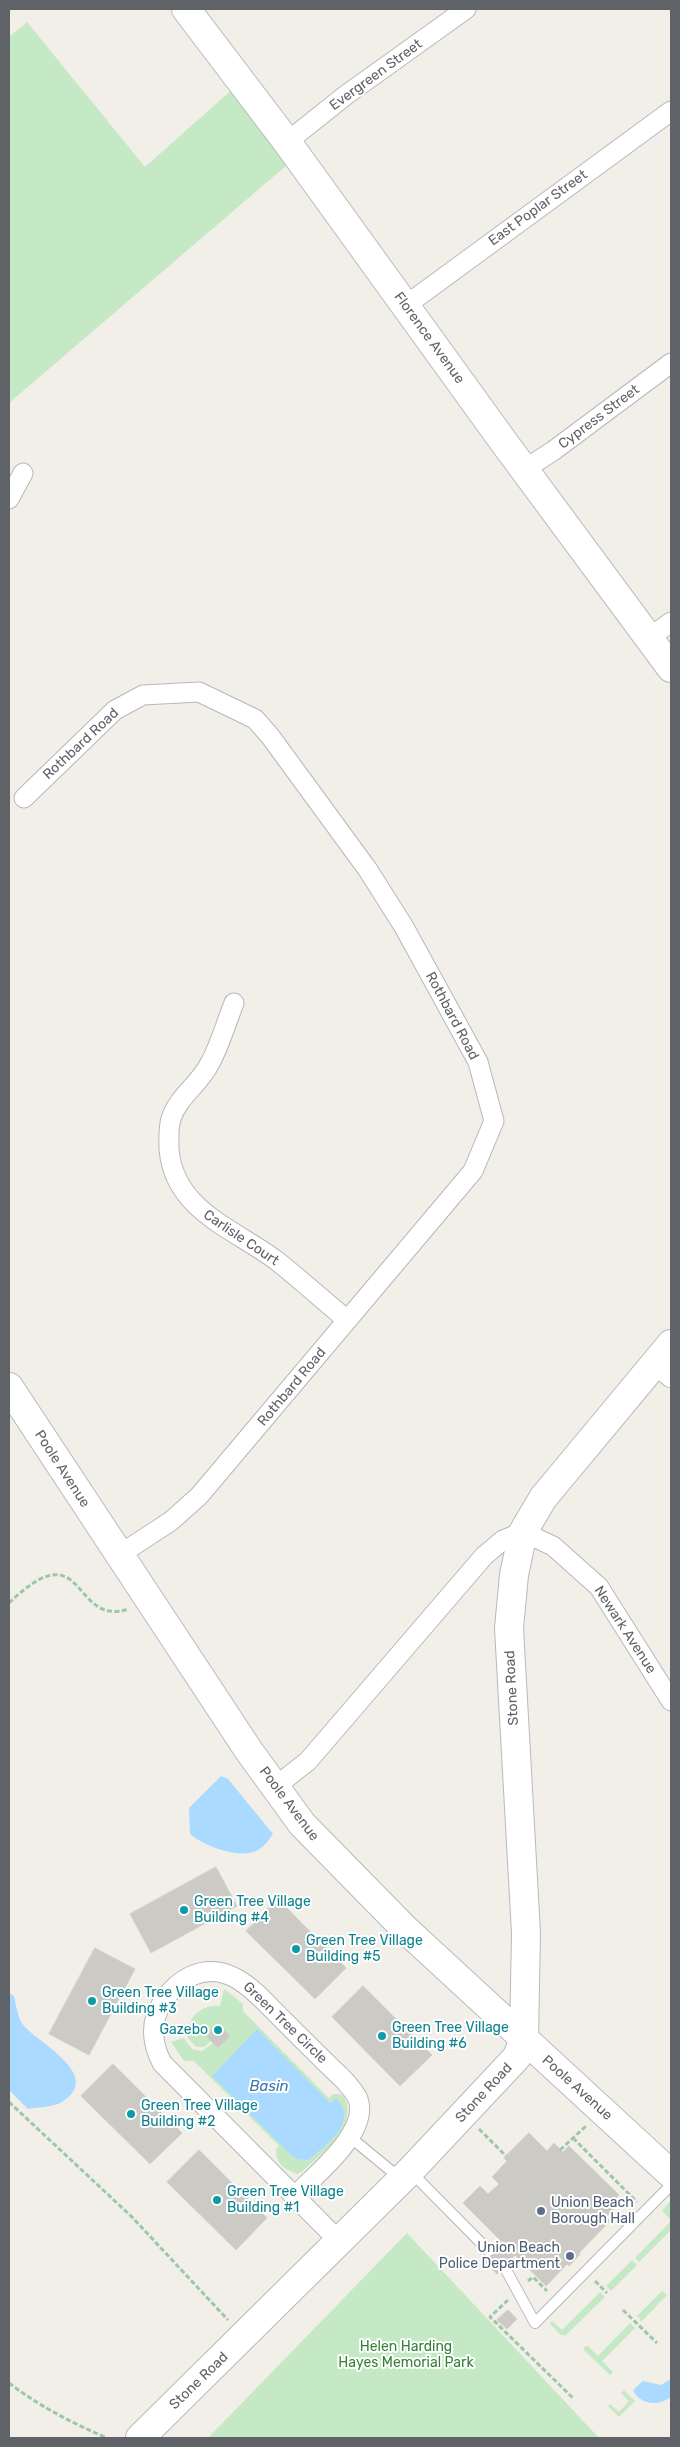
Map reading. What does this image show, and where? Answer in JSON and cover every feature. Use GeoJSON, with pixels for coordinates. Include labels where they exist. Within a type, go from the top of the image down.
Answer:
{"type":"FeatureCollection","features":[{"type":"Feature","properties":{"kind":"street","name":"Florence Avenue"},"geometry":{"type":"LineString","coordinates":[[186,9],[287,142],[671,668]]}},
{"type":"Feature","properties":{"kind":"street","name":"Evergreen Street"},"geometry":{"type":"LineString","coordinates":[[287,142],[346,95],[466,9]]}},
{"type":"Feature","properties":{"kind":"street","name":"East Poplar Street"},"geometry":{"type":"LineString","coordinates":[[405,306],[671,111]]}},
{"type":"Feature","properties":{"kind":"street","name":"Cypress Street"},"geometry":{"type":"LineString","coordinates":[[525,469],[553,451],[671,363]]}},
{"type":"Feature","properties":{"kind":"street"},"geometry":{"type":"LineString","coordinates":[[9,499],[23,473]]}},
{"type":"Feature","properties":{"kind":"street"},"geometry":{"type":"LineString","coordinates":[[649,638],[671,622]]}},
{"type":"Feature","properties":{"kind":"street","name":"Rothbard Road"},"geometry":{"type":"LineString","coordinates":[[24,798],[124,705],[143,695],[199,692],[254,719],[265,731],[368,870],[404,926],[478,1062],[494,1121],[473,1171],[199,1496],[171,1521],[119,1555]]}},
{"type":"Feature","properties":{"kind":"street","name":"Carlisle Court"},"geometry":{"type":"LineString","coordinates":[[234,1003],[210,1065],[186,1092],[170,1119],[168,1136],[174,1173],[182,1189],[200,1210],[276,1261],[347,1320]]}},
{"type":"Feature","properties":{"kind":"street","name":"Stone Road"},"geometry":{"type":"LineString","coordinates":[[140,2438],[406,2176],[517,2057],[524,2039],[526,1933],[509,1628],[514,1575],[523,1532],[543,1498],[666,1362]]}},
{"type":"Feature","properties":{"kind":"street","name":"Poole Avenue"},"geometry":{"type":"LineString","coordinates":[[9,1387],[249,1751],[302,1824],[405,1929],[671,2174]]}},
{"type":"Feature","properties":{"kind":"street"},"geometry":{"type":"LineString","coordinates":[[275,1786],[308,1761],[484,1556],[503,1540],[523,1532]]}},
{"type":"Feature","properties":{"kind":"street","name":"Newark Avenue"},"geometry":{"type":"LineString","coordinates":[[523,1532],[553,1546],[599,1587],[671,1700]]}},
{"type":"Feature","properties":{"kind":"street","name":"Green Tree Circle"},"geometry":{"type":"LineString","coordinates":[[295,2196],[350,2137],[359,2118],[358,2099],[352,2090],[244,1982],[233,1976],[210,1971],[185,1979],[174,1988],[157,2011],[154,2024],[156,2050],[162,2063],[340,2242]]}},
{"type":"Feature","properties":{"kind":"lane"},"geometry":{"type":"LineString","coordinates":[[350,2137],[406,2176],[489,2252]]}},
{"type":"Feature","properties":{"kind":"lane"},"geometry":{"type":"LineString","coordinates":[[505,2268],[535,2324],[671,2185]]}},
{"type":"Feature","properties":{"kind":"path"},"geometry":{"type":"LineString","coordinates":[[9,1603],[20,1592],[43,1577],[57,1574],[70,1578],[93,1606],[101,1610],[112,1612],[127,1609],[148,1599]]}},
{"type":"Feature","properties":{"kind":"path"},"geometry":{"type":"LineString","coordinates":[[9,2102],[132,2217],[183,2269],[244,2337]]}},
{"type":"Feature","properties":{"kind":"path"},"geometry":{"type":"LineString","coordinates":[[560,2150],[590,2122]]}},
{"type":"Feature","properties":{"kind":"path"},"geometry":{"type":"LineString","coordinates":[[479,2128],[506,2156]]}},
{"type":"Feature","properties":{"kind":"path"},"geometry":{"type":"LineString","coordinates":[[573,2138],[639,2204]]}},
{"type":"Feature","properties":{"kind":"path"},"geometry":{"type":"LineString","coordinates":[[593,2279],[607,2293]]}},
{"type":"Feature","properties":{"kind":"path"},"geometry":{"type":"LineString","coordinates":[[510,2297],[490,2317],[574,2399]]}},
{"type":"Feature","properties":{"kind":"path"},"geometry":{"type":"LineString","coordinates":[[623,2310],[657,2343]]}},
{"type":"Feature","properties":{"kind":"path"},"geometry":{"type":"LineString","coordinates":[[9,2383],[29,2398],[68,2421],[107,2438]]}},
{"type":"Feature","properties":{"kind":"green space"},"geometry":{"type":"Polygon","coordinates":[[[27,22],[145,167],[244,79],[301,153],[9,403],[9,37],[27,22]]]}},
{"type":"Feature","properties":{"kind":"green space","name":"Basin"},"geometry":{"type":"Polygon","coordinates":[[[224,1989],[243,2004],[243,2011],[329,2098],[333,2094],[339,2094],[346,2101],[347,2114],[345,2124],[334,2142],[303,2171],[297,2174],[285,2168],[277,2159],[276,2149],[279,2146],[194,2061],[184,2061],[171,2042],[184,2038],[192,2049],[202,2051],[213,2043],[218,2048],[230,2036],[218,2024],[206,2036],[211,2041],[204,2047],[196,2047],[188,2038],[189,2024],[192,2019],[207,2007],[220,2006],[224,1989]]]}},
{"type":"Feature","properties":{"kind":"green space"},"geometry":{"type":"Polygon","coordinates":[[[671,2200],[671,2220],[662,2211],[671,2200]]]}},
{"type":"Feature","properties":{"kind":"green space"},"geometry":{"type":"Polygon","coordinates":[[[671,2221],[671,2230],[639,2262],[635,2258],[671,2221]]]}},
{"type":"Feature","properties":{"kind":"green space","name":"Helen Harding Hayes Memorial Park"},"geometry":{"type":"Polygon","coordinates":[[[407,2233],[599,2438],[208,2438],[407,2233]]]}},
{"type":"Feature","properties":{"kind":"green space"},"geometry":{"type":"Polygon","coordinates":[[[632,2260],[637,2265],[611,2291],[606,2286],[632,2260]]]}},
{"type":"Feature","properties":{"kind":"green space"},"geometry":{"type":"Polygon","coordinates":[[[662,2291],[667,2295],[641,2322],[639,2317],[636,2317],[662,2291]]]}},
{"type":"Feature","properties":{"kind":"green space"},"geometry":{"type":"Polygon","coordinates":[[[600,2292],[605,2297],[566,2335],[561,2335],[550,2324],[552,2321],[562,2330],[600,2292]]]}},
{"type":"Feature","properties":{"kind":"green space"},"geometry":{"type":"Polygon","coordinates":[[[630,2323],[635,2328],[602,2361],[613,2372],[610,2375],[584,2350],[584,2347],[588,2346],[598,2356],[630,2323]]]}},
{"type":"Feature","properties":{"kind":"green space"},"geometry":{"type":"Polygon","coordinates":[[[624,2390],[635,2401],[619,2417],[608,2406],[610,2404],[619,2412],[629,2401],[621,2393],[624,2390]]]}},
{"type":"Feature","properties":{"kind":"water"},"geometry":{"type":"Polygon","coordinates":[[[221,1776],[228,1779],[273,1834],[264,1846],[256,1851],[240,1853],[222,1850],[196,1839],[190,1834],[189,1808],[221,1776]]]}},
{"type":"Feature","properties":{"kind":"water"},"geometry":{"type":"Polygon","coordinates":[[[9,1993],[14,1996],[19,2016],[24,2026],[65,2061],[73,2071],[76,2082],[73,2092],[59,2104],[28,2109],[9,2090],[9,1993]]]}},
{"type":"Feature","properties":{"kind":"water","name":"Basin"},"geometry":{"type":"Polygon","coordinates":[[[257,2029],[330,2103],[336,2098],[342,2107],[344,2116],[338,2132],[332,2140],[309,2160],[297,2159],[290,2154],[212,2076],[257,2029]]]}},
{"type":"Feature","properties":{"kind":"water"},"geometry":{"type":"Polygon","coordinates":[[[671,2379],[671,2397],[661,2402],[645,2402],[633,2390],[643,2381],[661,2385],[671,2379]]]}},
{"type":"Feature","properties":{"kind":"building","name":"Green Tree Village Building #4"},"geometry":{"type":"Polygon","coordinates":[[[216,1867],[237,1906],[151,1953],[130,1914],[216,1867]]]}},
{"type":"Feature","properties":{"kind":"building","name":"Green Tree Village Building #5"},"geometry":{"type":"Polygon","coordinates":[[[278,1899],[346,1968],[315,1999],[246,1931],[278,1899]]]}},
{"type":"Feature","properties":{"kind":"building","name":"Green Tree Village Building #3"},"geometry":{"type":"Polygon","coordinates":[[[95,1948],[135,1969],[89,2055],[49,2034],[95,1948]]]}},
{"type":"Feature","properties":{"kind":"building","name":"Green Tree Village Building #6"},"geometry":{"type":"Polygon","coordinates":[[[363,1986],[432,2055],[400,2086],[332,2017],[363,1986]]]}},
{"type":"Feature","properties":{"kind":"building","name":"Gazebo"},"geometry":{"type":"Polygon","coordinates":[[[218,2024],[230,2036],[218,2048],[206,2036],[218,2024]]]}},
{"type":"Feature","properties":{"kind":"building","name":"Green Tree Village Building #2"},"geometry":{"type":"Polygon","coordinates":[[[113,2064],[182,2133],[150,2164],[81,2096],[113,2064]]]}},
{"type":"Feature","properties":{"kind":"building","name":"Union Beach Borough Hall"},"geometry":{"type":"Polygon","coordinates":[[[529,2133],[547,2151],[554,2143],[563,2152],[569,2146],[619,2195],[613,2201],[617,2205],[606,2217],[610,2221],[579,2253],[575,2260],[569,2266],[567,2264],[546,2286],[463,2203],[480,2186],[488,2194],[499,2184],[492,2177],[507,2161],[504,2158],[529,2133]]]}},
{"type":"Feature","properties":{"kind":"building","name":"Green Tree Village Building #1"},"geometry":{"type":"Polygon","coordinates":[[[199,2150],[267,2218],[236,2250],[167,2182],[199,2150]]]}},
{"type":"Feature","properties":{"kind":"building"},"geometry":{"type":"Polygon","coordinates":[[[502,2241],[515,2255],[497,2274],[483,2260],[502,2241]]]}},
{"type":"Feature","properties":{"kind":"building"},"geometry":{"type":"Polygon","coordinates":[[[508,2310],[517,2319],[507,2329],[497,2320],[508,2310]]]}},
{"type":"Feature","properties":{"kind":"place","name":"Green Tree Village Building #4"},"geometry":{"type":"Point","coordinates":[184,1910]}},
{"type":"Feature","properties":{"kind":"place","name":"Green Tree Village Building #5"},"geometry":{"type":"Point","coordinates":[296,1949]}},
{"type":"Feature","properties":{"kind":"place","name":"Green Tree Village Building #3"},"geometry":{"type":"Point","coordinates":[92,2001]}},
{"type":"Feature","properties":{"kind":"place","name":"Gazebo"},"geometry":{"type":"Point","coordinates":[218,2030]}},
{"type":"Feature","properties":{"kind":"place","name":"Green Tree Village Building #6"},"geometry":{"type":"Point","coordinates":[382,2036]}},
{"type":"Feature","properties":{"kind":"place","name":"Green Tree Village Building #2"},"geometry":{"type":"Point","coordinates":[131,2114]}},
{"type":"Feature","properties":{"kind":"place","name":"Green Tree Village Building #1"},"geometry":{"type":"Point","coordinates":[217,2200]}},
{"type":"Feature","properties":{"kind":"place","name":"Union Beach Borough Hall"},"geometry":{"type":"Point","coordinates":[541,2211]}},
{"type":"Feature","properties":{"kind":"place","name":"Union Beach Police Department"},"geometry":{"type":"Point","coordinates":[570,2256]}}]}
